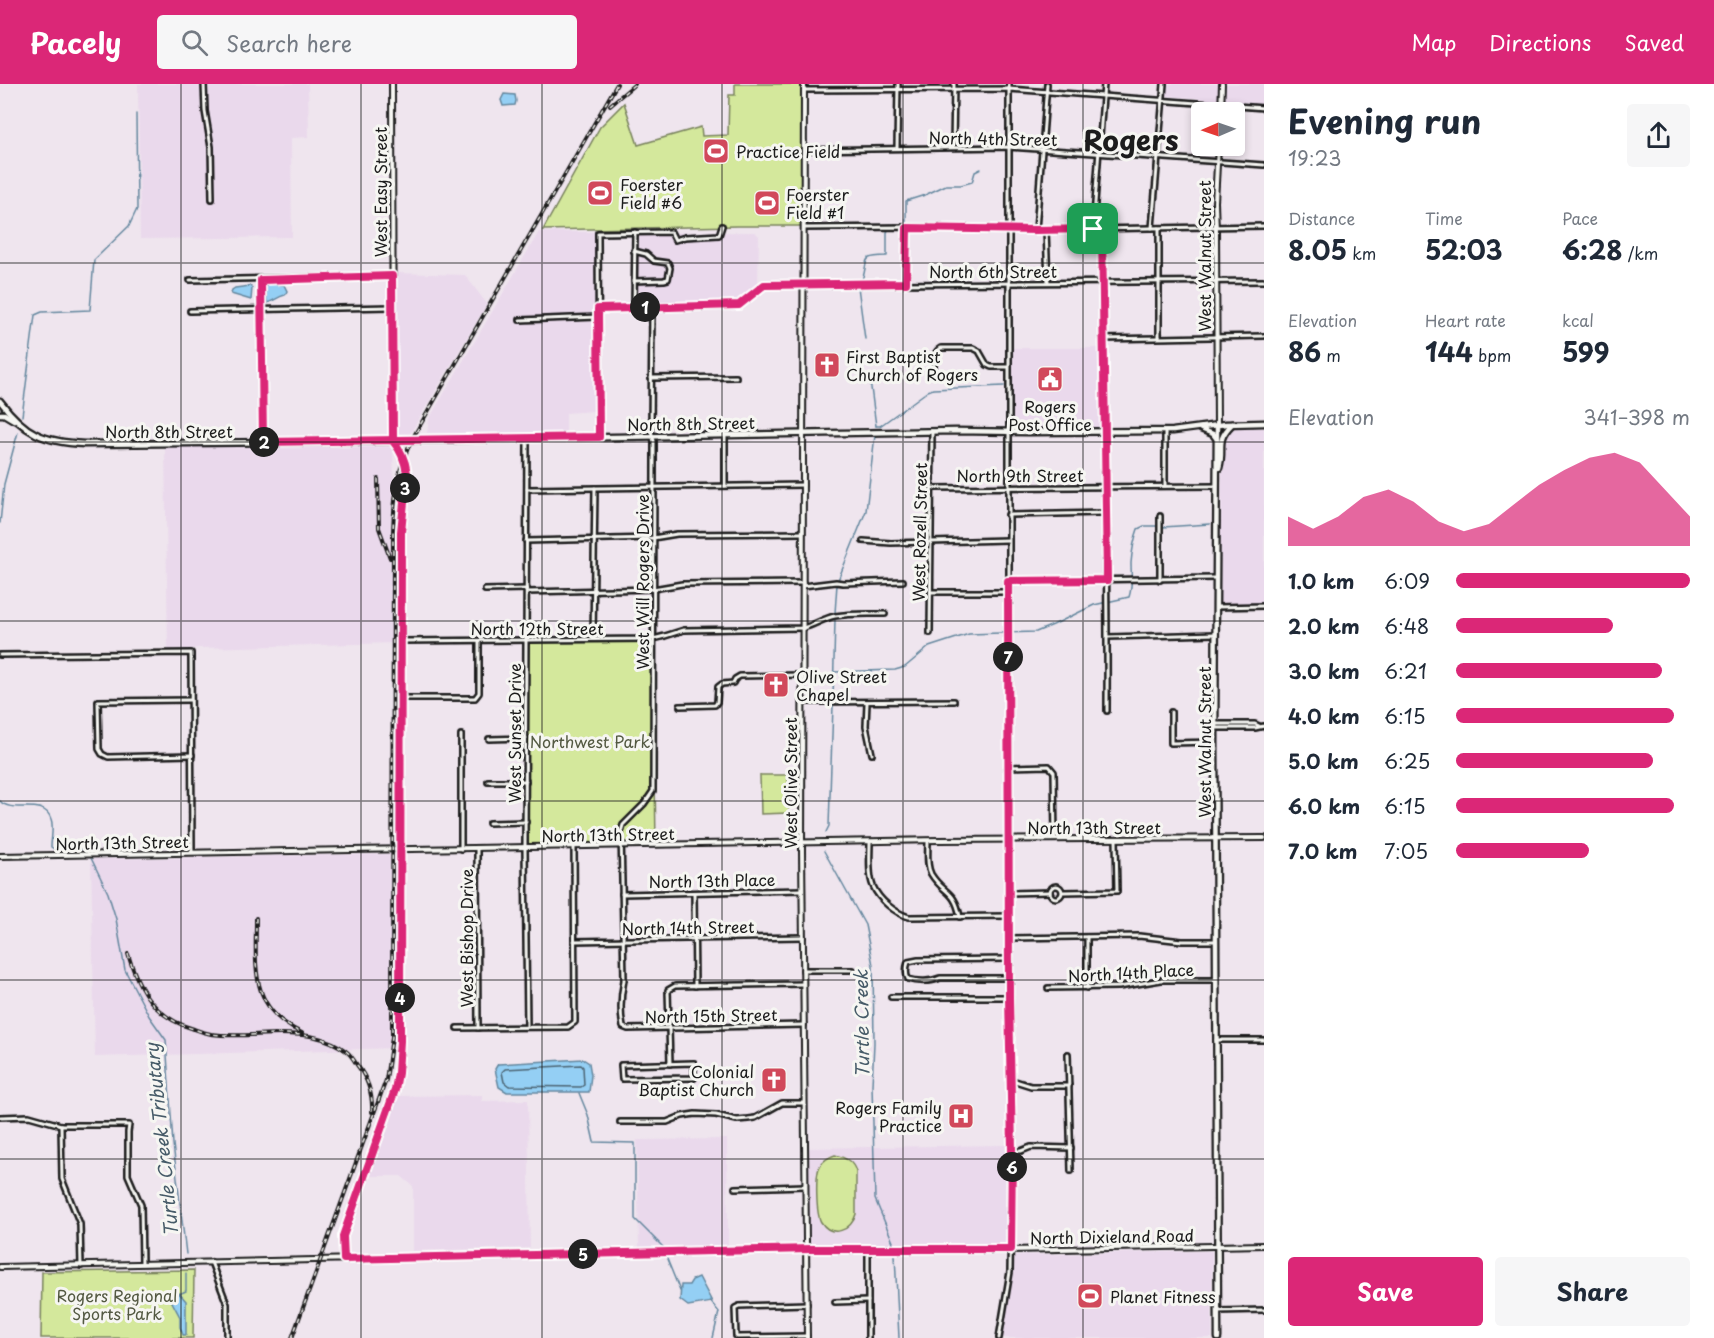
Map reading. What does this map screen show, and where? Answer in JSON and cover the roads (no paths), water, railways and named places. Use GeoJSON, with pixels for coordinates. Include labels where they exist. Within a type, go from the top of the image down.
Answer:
{"type":"FeatureCollection","features":[{"type":"Feature","properties":{"kind":"main road","name":"West Easy Street"},"geometry":{"type":"LineString","coordinates":[[344,1259],[343,1236],[395,1090],[400,1041],[401,532],[407,473],[399,448],[393,441],[392,84]]}},
{"type":"Feature","properties":{"kind":"main road","name":"West Olive Street"},"geometry":{"type":"LineString","coordinates":[[804,84],[802,890],[807,1337]]}},
{"type":"Feature","properties":{"kind":"main road"},"geometry":{"type":"LineString","coordinates":[[1221,102],[1222,84]]}},
{"type":"Feature","properties":{"kind":"main road","name":"West Walnut Street"},"geometry":{"type":"LineString","coordinates":[[1217,156],[1215,742],[1218,1338]]}},
{"type":"Feature","properties":{"kind":"main road","name":"North 8th Street"},"geometry":{"type":"LineString","coordinates":[[0,401],[19,423],[35,434],[66,443],[393,441],[932,431],[1165,431],[1264,423]]}},
{"type":"Feature","properties":{"kind":"main road"},"geometry":{"type":"LineString","coordinates":[[0,414],[19,423]]}},
{"type":"Feature","properties":{"kind":"main road"},"geometry":{"type":"LineString","coordinates":[[1216,474],[1220,462],[1221,437],[1232,424]]}},
{"type":"Feature","properties":{"kind":"main road"},"geometry":{"type":"LineString","coordinates":[[1198,428],[1213,434],[1217,440]]}},
{"type":"Feature","properties":{"kind":"main road","name":"North 13th Street"},"geometry":{"type":"LineString","coordinates":[[0,856],[1008,839],[1264,838]]}},
{"type":"Feature","properties":{"kind":"main road","name":"North Dixieland Road"},"geometry":{"type":"LineString","coordinates":[[0,1267],[806,1249],[1264,1245]]}},
{"type":"Feature","properties":{"kind":"street"},"geometry":{"type":"LineString","coordinates":[[204,84],[211,147],[212,199]]}},
{"type":"Feature","properties":{"kind":"street"},"geometry":{"type":"LineString","coordinates":[[897,148],[898,84]]}},
{"type":"Feature","properties":{"kind":"street"},"geometry":{"type":"LineString","coordinates":[[999,1338],[1010,1272],[1012,1151],[1008,916],[1009,84]]}},
{"type":"Feature","properties":{"kind":"street"},"geometry":{"type":"LineString","coordinates":[[1035,230],[1047,84]]}},
{"type":"Feature","properties":{"kind":"street"},"geometry":{"type":"LineString","coordinates":[[1093,229],[1104,84]]}},
{"type":"Feature","properties":{"kind":"street"},"geometry":{"type":"LineString","coordinates":[[1152,228],[1164,84]]}},
{"type":"Feature","properties":{"kind":"street"},"geometry":{"type":"LineString","coordinates":[[804,90],[954,86],[1191,102]]}},
{"type":"Feature","properties":{"kind":"street"},"geometry":{"type":"LineString","coordinates":[[953,147],[954,86]]}},
{"type":"Feature","properties":{"kind":"street"},"geometry":{"type":"LineString","coordinates":[[1245,107],[1264,108]]}},
{"type":"Feature","properties":{"kind":"street","name":"North 4th Street"},"geometry":{"type":"LineString","coordinates":[[804,150],[1008,147],[1264,165]]}},
{"type":"Feature","properties":{"kind":"street"},"geometry":{"type":"LineString","coordinates":[[599,437],[598,233],[671,232],[675,240],[685,237],[719,235],[722,226]]}},
{"type":"Feature","properties":{"kind":"street"},"geometry":{"type":"LineString","coordinates":[[804,228],[1047,230],[1264,226]]}},
{"type":"Feature","properties":{"kind":"street"},"geometry":{"type":"LineString","coordinates":[[906,283],[907,228]]}},
{"type":"Feature","properties":{"kind":"street"},"geometry":{"type":"LineString","coordinates":[[1159,337],[1160,228]]}},
{"type":"Feature","properties":{"kind":"street"},"geometry":{"type":"LineString","coordinates":[[1102,229],[1107,711]]}},
{"type":"Feature","properties":{"kind":"street"},"geometry":{"type":"LineString","coordinates":[[1047,230],[1048,282]]}},
{"type":"Feature","properties":{"kind":"street"},"geometry":{"type":"LineString","coordinates":[[634,307],[635,232]]}},
{"type":"Feature","properties":{"kind":"street"},"geometry":{"type":"LineString","coordinates":[[634,251],[646,254],[654,261],[668,263],[670,268],[668,279],[634,281]]}},
{"type":"Feature","properties":{"kind":"street"},"geometry":{"type":"LineString","coordinates":[[190,280],[392,276]]}},
{"type":"Feature","properties":{"kind":"street"},"geometry":{"type":"LineString","coordinates":[[261,280],[263,442]]}},
{"type":"Feature","properties":{"kind":"street","name":"North 6th Street"},"geometry":{"type":"LineString","coordinates":[[598,309],[739,305],[764,285],[1264,281]]}},
{"type":"Feature","properties":{"kind":"street"},"geometry":{"type":"LineString","coordinates":[[190,311],[392,307]]}},
{"type":"Feature","properties":{"kind":"street","name":"West Will Rogers Drive"},"geometry":{"type":"LineString","coordinates":[[622,1022],[621,832],[623,825],[644,804],[653,791],[652,307]]}},
{"type":"Feature","properties":{"kind":"street"},"geometry":{"type":"LineString","coordinates":[[520,320],[598,317]]}},
{"type":"Feature","properties":{"kind":"street"},"geometry":{"type":"LineString","coordinates":[[1103,339],[1264,336]]}},
{"type":"Feature","properties":{"kind":"street"},"geometry":{"type":"LineString","coordinates":[[934,368],[934,357],[941,348],[973,348],[979,351],[987,365],[1008,367]]}},
{"type":"Feature","properties":{"kind":"street"},"geometry":{"type":"LineString","coordinates":[[651,378],[736,376]]}},
{"type":"Feature","properties":{"kind":"street","name":"West Rozell Street"},"geometry":{"type":"LineString","coordinates":[[930,633],[932,431]]}},
{"type":"Feature","properties":{"kind":"street"},"geometry":{"type":"LineString","coordinates":[[1165,431],[1165,486]]}},
{"type":"Feature","properties":{"kind":"street"},"geometry":{"type":"LineString","coordinates":[[725,435],[725,486]]}},
{"type":"Feature","properties":{"kind":"street","name":"West Sunset Drive"},"geometry":{"type":"LineString","coordinates":[[527,438],[525,848],[527,1027]]}},
{"type":"Feature","properties":{"kind":"street"},"geometry":{"type":"LineString","coordinates":[[527,489],[803,485]]}},
{"type":"Feature","properties":{"kind":"street","name":"North 9th Street"},"geometry":{"type":"LineString","coordinates":[[933,488],[1216,486]]}},
{"type":"Feature","properties":{"kind":"street"},"geometry":{"type":"LineString","coordinates":[[593,640],[595,488]]}},
{"type":"Feature","properties":{"kind":"street"},"geometry":{"type":"LineString","coordinates":[[1008,515],[1105,513]]}},
{"type":"Feature","properties":{"kind":"street"},"geometry":{"type":"LineString","coordinates":[[1160,516],[1160,580]]}},
{"type":"Feature","properties":{"kind":"street"},"geometry":{"type":"LineString","coordinates":[[526,541],[653,538],[677,534],[802,533]]}},
{"type":"Feature","properties":{"kind":"street"},"geometry":{"type":"LineString","coordinates":[[863,541],[891,543],[1008,540]]}},
{"type":"Feature","properties":{"kind":"street"},"geometry":{"type":"LineString","coordinates":[[1008,581],[1216,578]]}},
{"type":"Feature","properties":{"kind":"street"},"geometry":{"type":"LineString","coordinates":[[485,590],[653,590],[682,584],[903,581]]}},
{"type":"Feature","properties":{"kind":"street"},"geometry":{"type":"LineString","coordinates":[[931,592],[1008,592]]}},
{"type":"Feature","properties":{"kind":"street"},"geometry":{"type":"LineString","coordinates":[[1216,607],[1264,606]]}},
{"type":"Feature","properties":{"kind":"street","name":"North 12th Street"},"geometry":{"type":"LineString","coordinates":[[402,641],[653,639],[684,630],[803,628],[838,615],[885,614]]}},
{"type":"Feature","properties":{"kind":"street"},"geometry":{"type":"LineString","coordinates":[[1108,637],[1216,634]]}},
{"type":"Feature","properties":{"kind":"street"},"geometry":{"type":"LineString","coordinates":[[402,698],[475,698],[479,693],[479,640]]}},
{"type":"Feature","properties":{"kind":"street"},"geometry":{"type":"LineString","coordinates":[[0,655],[191,653],[192,852]]}},
{"type":"Feature","properties":{"kind":"street"},"geometry":{"type":"LineString","coordinates":[[680,706],[715,705],[718,687],[722,684],[733,683],[740,676],[803,675]]}},
{"type":"Feature","properties":{"kind":"street"},"geometry":{"type":"LineString","coordinates":[[192,700],[98,701],[99,748],[102,754],[108,757],[192,755]]}},
{"type":"Feature","properties":{"kind":"street"},"geometry":{"type":"LineString","coordinates":[[803,702],[954,701]]}},
{"type":"Feature","properties":{"kind":"street"},"geometry":{"type":"LineString","coordinates":[[867,703],[866,726],[872,754]]}},
{"type":"Feature","properties":{"kind":"street"},"geometry":{"type":"LineString","coordinates":[[1171,712],[1171,743],[1215,742]]}},
{"type":"Feature","properties":{"kind":"street"},"geometry":{"type":"LineString","coordinates":[[1215,726],[1255,724],[1264,726]]}},
{"type":"Feature","properties":{"kind":"street","name":"West Bishop Drive"},"geometry":{"type":"LineString","coordinates":[[461,849],[462,735]]}},
{"type":"Feature","properties":{"kind":"street"},"geometry":{"type":"LineString","coordinates":[[489,739],[526,738]]}},
{"type":"Feature","properties":{"kind":"street"},"geometry":{"type":"LineString","coordinates":[[1008,767],[1049,766],[1054,772],[1055,839]]}},
{"type":"Feature","properties":{"kind":"street"},"geometry":{"type":"LineString","coordinates":[[488,781],[526,781]]}},
{"type":"Feature","properties":{"kind":"street"},"geometry":{"type":"LineString","coordinates":[[489,823],[526,822]]}},
{"type":"Feature","properties":{"kind":"street"},"geometry":{"type":"LineString","coordinates":[[1063,892],[1117,891],[1116,839]]}},
{"type":"Feature","properties":{"kind":"street"},"geometry":{"type":"LineString","coordinates":[[928,841],[930,873],[955,898],[960,916]]}},
{"type":"Feature","properties":{"kind":"street"},"geometry":{"type":"LineString","coordinates":[[870,842],[873,886],[888,905],[901,915],[909,917],[1008,916]]}},
{"type":"Feature","properties":{"kind":"street"},"geometry":{"type":"LineString","coordinates":[[457,1028],[568,1027],[575,1022],[574,846]]}},
{"type":"Feature","properties":{"kind":"street","name":"West Bishop Drive"},"geometry":{"type":"LineString","coordinates":[[477,849],[478,1028]]}},
{"type":"Feature","properties":{"kind":"street"},"geometry":{"type":"LineString","coordinates":[[1050,892],[1055,886],[1061,888],[1063,892]]}},
{"type":"Feature","properties":{"kind":"street","name":"North 13th Place"},"geometry":{"type":"LineString","coordinates":[[622,894],[802,890]]}},
{"type":"Feature","properties":{"kind":"street"},"geometry":{"type":"LineString","coordinates":[[1009,893],[1050,892]]}},
{"type":"Feature","properties":{"kind":"street"},"geometry":{"type":"LineString","coordinates":[[1050,892],[1056,899],[1063,892]]}},
{"type":"Feature","properties":{"kind":"street"},"geometry":{"type":"LineString","coordinates":[[694,893],[695,986]]}},
{"type":"Feature","properties":{"kind":"street"},"geometry":{"type":"LineString","coordinates":[[1010,938],[1138,936],[1182,941],[1216,941]]}},
{"type":"Feature","properties":{"kind":"street","name":"North 14th Street"},"geometry":{"type":"LineString","coordinates":[[574,941],[803,937]]}},
{"type":"Feature","properties":{"kind":"street"},"geometry":{"type":"LineString","coordinates":[[1087,937],[1087,988]]}},
{"type":"Feature","properties":{"kind":"street"},"geometry":{"type":"LineString","coordinates":[[1009,978],[940,978],[934,981],[913,981],[908,979],[906,968],[908,962],[918,960],[1010,959]]}},
{"type":"Feature","properties":{"kind":"street"},"geometry":{"type":"LineString","coordinates":[[803,970],[854,970]]}},
{"type":"Feature","properties":{"kind":"street","name":"North 14th Place"},"geometry":{"type":"LineString","coordinates":[[1048,988],[1119,987],[1161,980],[1216,980]]}},
{"type":"Feature","properties":{"kind":"street"},"geometry":{"type":"LineString","coordinates":[[670,1064],[668,990],[671,987],[803,984]]}},
{"type":"Feature","properties":{"kind":"street"},"geometry":{"type":"LineString","coordinates":[[891,997],[1009,997]]}},
{"type":"Feature","properties":{"kind":"street","name":"North 15th Street"},"geometry":{"type":"LineString","coordinates":[[622,1022],[623,1027],[628,1029],[804,1026]]}},
{"type":"Feature","properties":{"kind":"street"},"geometry":{"type":"LineString","coordinates":[[1216,1040],[1264,1040]]}},
{"type":"Feature","properties":{"kind":"street"},"geometry":{"type":"LineString","coordinates":[[1068,1054],[1071,1172]]}},
{"type":"Feature","properties":{"kind":"street"},"geometry":{"type":"LineString","coordinates":[[694,1063],[694,1078],[622,1079],[621,1065],[670,1064],[694,1063]]}},
{"type":"Feature","properties":{"kind":"street"},"geometry":{"type":"LineString","coordinates":[[1011,1080],[1031,1086],[1069,1086]]}},
{"type":"Feature","properties":{"kind":"street"},"geometry":{"type":"LineString","coordinates":[[620,1122],[667,1122],[681,1116],[695,1114],[716,1115],[737,1120],[748,1119],[755,1118],[782,1103],[804,1102]]}},
{"type":"Feature","properties":{"kind":"street"},"geometry":{"type":"LineString","coordinates":[[0,1117],[29,1116],[61,1125],[129,1125],[128,1175],[141,1205],[142,1263]]}},
{"type":"Feature","properties":{"kind":"street"},"geometry":{"type":"LineString","coordinates":[[61,1125],[62,1179],[80,1224],[81,1266]]}},
{"type":"Feature","properties":{"kind":"street"},"geometry":{"type":"LineString","coordinates":[[1012,1151],[1021,1151],[1031,1147],[1071,1148]]}},
{"type":"Feature","properties":{"kind":"street"},"geometry":{"type":"LineString","coordinates":[[735,1188],[806,1186]]}},
{"type":"Feature","properties":{"kind":"street"},"geometry":{"type":"LineString","coordinates":[[868,1250],[868,1338]]}},
{"type":"Feature","properties":{"kind":"street"},"geometry":{"type":"LineString","coordinates":[[211,1261],[227,1304],[227,1338]]}},
{"type":"Feature","properties":{"kind":"street"},"geometry":{"type":"LineString","coordinates":[[836,1302],[868,1301]]}},
{"type":"Feature","properties":{"kind":"street"},"geometry":{"type":"LineString","coordinates":[[807,1304],[735,1308],[736,1336],[740,1338],[807,1337]]}},
{"type":"Feature","properties":{"kind":"street"},"geometry":{"type":"LineString","coordinates":[[1218,1311],[1264,1310]]}},
{"type":"Feature","properties":{"kind":"water"},"geometry":{"type":"Polygon","coordinates":[[[504,94],[515,95],[515,105],[503,106],[501,100],[504,94]]]}},
{"type":"Feature","properties":{"kind":"water"},"geometry":{"type":"Polygon","coordinates":[[[268,283],[284,285],[287,291],[285,295],[267,303],[265,286],[268,283]]]}},
{"type":"Feature","properties":{"kind":"water"},"geometry":{"type":"Polygon","coordinates":[[[250,286],[252,288],[251,300],[231,294],[235,288],[250,286]]]}},
{"type":"Feature","properties":{"kind":"water"},"geometry":{"type":"Polygon","coordinates":[[[583,1059],[589,1063],[591,1075],[589,1092],[507,1092],[499,1087],[495,1069],[498,1064],[583,1059]]]}},
{"type":"Feature","properties":{"kind":"water"},"geometry":{"type":"Polygon","coordinates":[[[699,1277],[712,1302],[688,1306],[680,1300],[681,1285],[689,1285],[692,1280],[699,1277]]]}},
{"type":"Feature","properties":{"kind":"water"},"geometry":{"type":"Polygon","coordinates":[[[179,1293],[186,1301],[186,1335],[183,1335],[180,1317],[172,1302],[179,1293]]]}},
{"type":"Feature","properties":{"kind":"waterway","name":"Turtle Creek Tributary"},"geometry":{"type":"LineString","coordinates":[[22,416],[35,315],[42,312],[90,310],[94,260],[129,226],[137,209],[136,114]]}},
{"type":"Feature","properties":{"kind":"waterway","name":"Turtle Creek"},"geometry":{"type":"LineString","coordinates":[[862,280],[869,258],[887,256],[887,232],[892,225],[906,224],[906,201],[946,185],[972,182],[975,172],[981,169]]}},
{"type":"Feature","properties":{"kind":"waterway","name":"Turtle Creek"},"geometry":{"type":"LineString","coordinates":[[858,287],[865,339]]}},
{"type":"Feature","properties":{"kind":"waterway","name":"Turtle Creek"},"geometry":{"type":"LineString","coordinates":[[870,380],[876,426]]}},
{"type":"Feature","properties":{"kind":"waterway"},"geometry":{"type":"LineString","coordinates":[[876,426],[880,426],[933,389],[1004,386]]}},
{"type":"Feature","properties":{"kind":"waterway","name":"Turtle Creek Tributary"},"geometry":{"type":"LineString","coordinates":[[0,523],[4,484],[18,432]]}},
{"type":"Feature","properties":{"kind":"waterway","name":"Turtle Creek"},"geometry":{"type":"LineString","coordinates":[[838,580],[866,511],[875,435]]}},
{"type":"Feature","properties":{"kind":"waterway","name":"Turtle Creek Tributary"},"geometry":{"type":"LineString","coordinates":[[1163,527],[1210,524]]}},
{"type":"Feature","properties":{"kind":"waterway","name":"Turtle Creek Tributary"},"geometry":{"type":"LineString","coordinates":[[833,672],[895,670],[905,667],[929,647],[969,634],[1036,632],[1094,605],[1129,597],[1132,554],[1138,529],[1144,526],[1157,526]]}},
{"type":"Feature","properties":{"kind":"waterway","name":"Turtle Creek"},"geometry":{"type":"LineString","coordinates":[[835,613],[837,584]]}},
{"type":"Feature","properties":{"kind":"waterway","name":"Turtle Creek"},"geometry":{"type":"LineString","coordinates":[[833,699],[835,620]]}},
{"type":"Feature","properties":{"kind":"waterway","name":"Turtle Creek"},"geometry":{"type":"LineString","coordinates":[[826,832],[829,826],[833,705]]}},
{"type":"Feature","properties":{"kind":"waterway","name":"Turtle Creek Tributary"},"geometry":{"type":"LineString","coordinates":[[0,801],[12,807],[35,807],[47,812],[52,822],[51,847],[54,849],[87,849]]}},
{"type":"Feature","properties":{"kind":"waterway","name":"Turtle Creek"},"geometry":{"type":"LineString","coordinates":[[824,851],[865,925],[873,965],[872,1085],[875,1199],[893,1242]]}},
{"type":"Feature","properties":{"kind":"waterway","name":"Turtle Creek Tributary"},"geometry":{"type":"LineString","coordinates":[[91,858],[108,893],[116,919],[125,970],[149,1016],[166,1040],[173,1144],[186,1254]]}},
{"type":"Feature","properties":{"kind":"waterway","name":"Turtle Creek Tributary"},"geometry":{"type":"LineString","coordinates":[[579,1093],[588,1115],[594,1142],[635,1143],[635,1219],[664,1248]]}},
{"type":"Feature","properties":{"kind":"waterway","name":"Turtle Creek"},"geometry":{"type":"LineString","coordinates":[[895,1255],[899,1338]]}},
{"type":"Feature","properties":{"kind":"waterway","name":"Turtle Creek Tributary"},"geometry":{"type":"LineString","coordinates":[[667,1259],[680,1291]]}},
{"type":"Feature","properties":{"kind":"waterway","name":"Turtle Creek Tributary"},"geometry":{"type":"LineString","coordinates":[[179,1294],[186,1291],[186,1273]]}},
{"type":"Feature","properties":{"kind":"waterway","name":"Turtle Creek Tributary"},"geometry":{"type":"LineString","coordinates":[[710,1301],[719,1312],[713,1338]]}},
{"type":"Feature","properties":{"kind":"railway"},"geometry":{"type":"LineString","coordinates":[[292,1338],[386,1080],[392,1037],[393,533],[394,507],[400,470],[415,434],[617,84]]}},
{"type":"Feature","properties":{"kind":"railway"},"geometry":{"type":"LineString","coordinates":[[610,105],[635,84]]}},
{"type":"Feature","properties":{"kind":"railway"},"geometry":{"type":"LineString","coordinates":[[378,479],[379,528],[390,558]]}},
{"type":"Feature","properties":{"kind":"railway"},"geometry":{"type":"LineString","coordinates":[[256,918],[257,970],[264,999],[272,1012],[302,1033]]}},
{"type":"Feature","properties":{"kind":"railway"},"geometry":{"type":"LineString","coordinates":[[128,954],[137,980],[150,1001],[169,1018],[180,1024],[205,1033],[220,1035],[306,1035],[339,1046],[350,1055],[364,1076],[371,1092],[372,1112]]}},
{"type":"Feature","properties":{"kind":"place","name":"Practice Field"},"geometry":{"type":"Point","coordinates":[716,151]}},
{"type":"Feature","properties":{"kind":"place","name":"Foerster Field #6"},"geometry":{"type":"Point","coordinates":[600,193]}},
{"type":"Feature","properties":{"kind":"place","name":"Foerster Field #1"},"geometry":{"type":"Point","coordinates":[767,203]}},
{"type":"Feature","properties":{"kind":"place","name":"First Baptist Church of Rogers"},"geometry":{"type":"Point","coordinates":[827,365]}},
{"type":"Feature","properties":{"kind":"place","name":"Rogers Post Office"},"geometry":{"type":"Point","coordinates":[1050,379]}},
{"type":"Feature","properties":{"kind":"place","name":"Olive Street Chapel"},"geometry":{"type":"Point","coordinates":[776,685]}},
{"type":"Feature","properties":{"kind":"place","name":"Colonial Baptist Church"},"geometry":{"type":"Point","coordinates":[774,1080]}},
{"type":"Feature","properties":{"kind":"place","name":"Rogers Family Practice"},"geometry":{"type":"Point","coordinates":[961,1116]}},
{"type":"Feature","properties":{"kind":"place","name":"Planet Fitness"},"geometry":{"type":"Point","coordinates":[1090,1296]}},
{"type":"Feature","properties":{"kind":"district","name":"Rogers"},"geometry":{"type":"Point","coordinates":[1131,139]}},
{"type":"Feature","properties":{"kind":"park label","name":"Northwest Park"},"geometry":{"type":"Point","coordinates":[590,741]}},
{"type":"Feature","properties":{"kind":"park label","name":"Rogers Regional Sports Park"},"geometry":{"type":"Point","coordinates":[117,1304]}}]}
